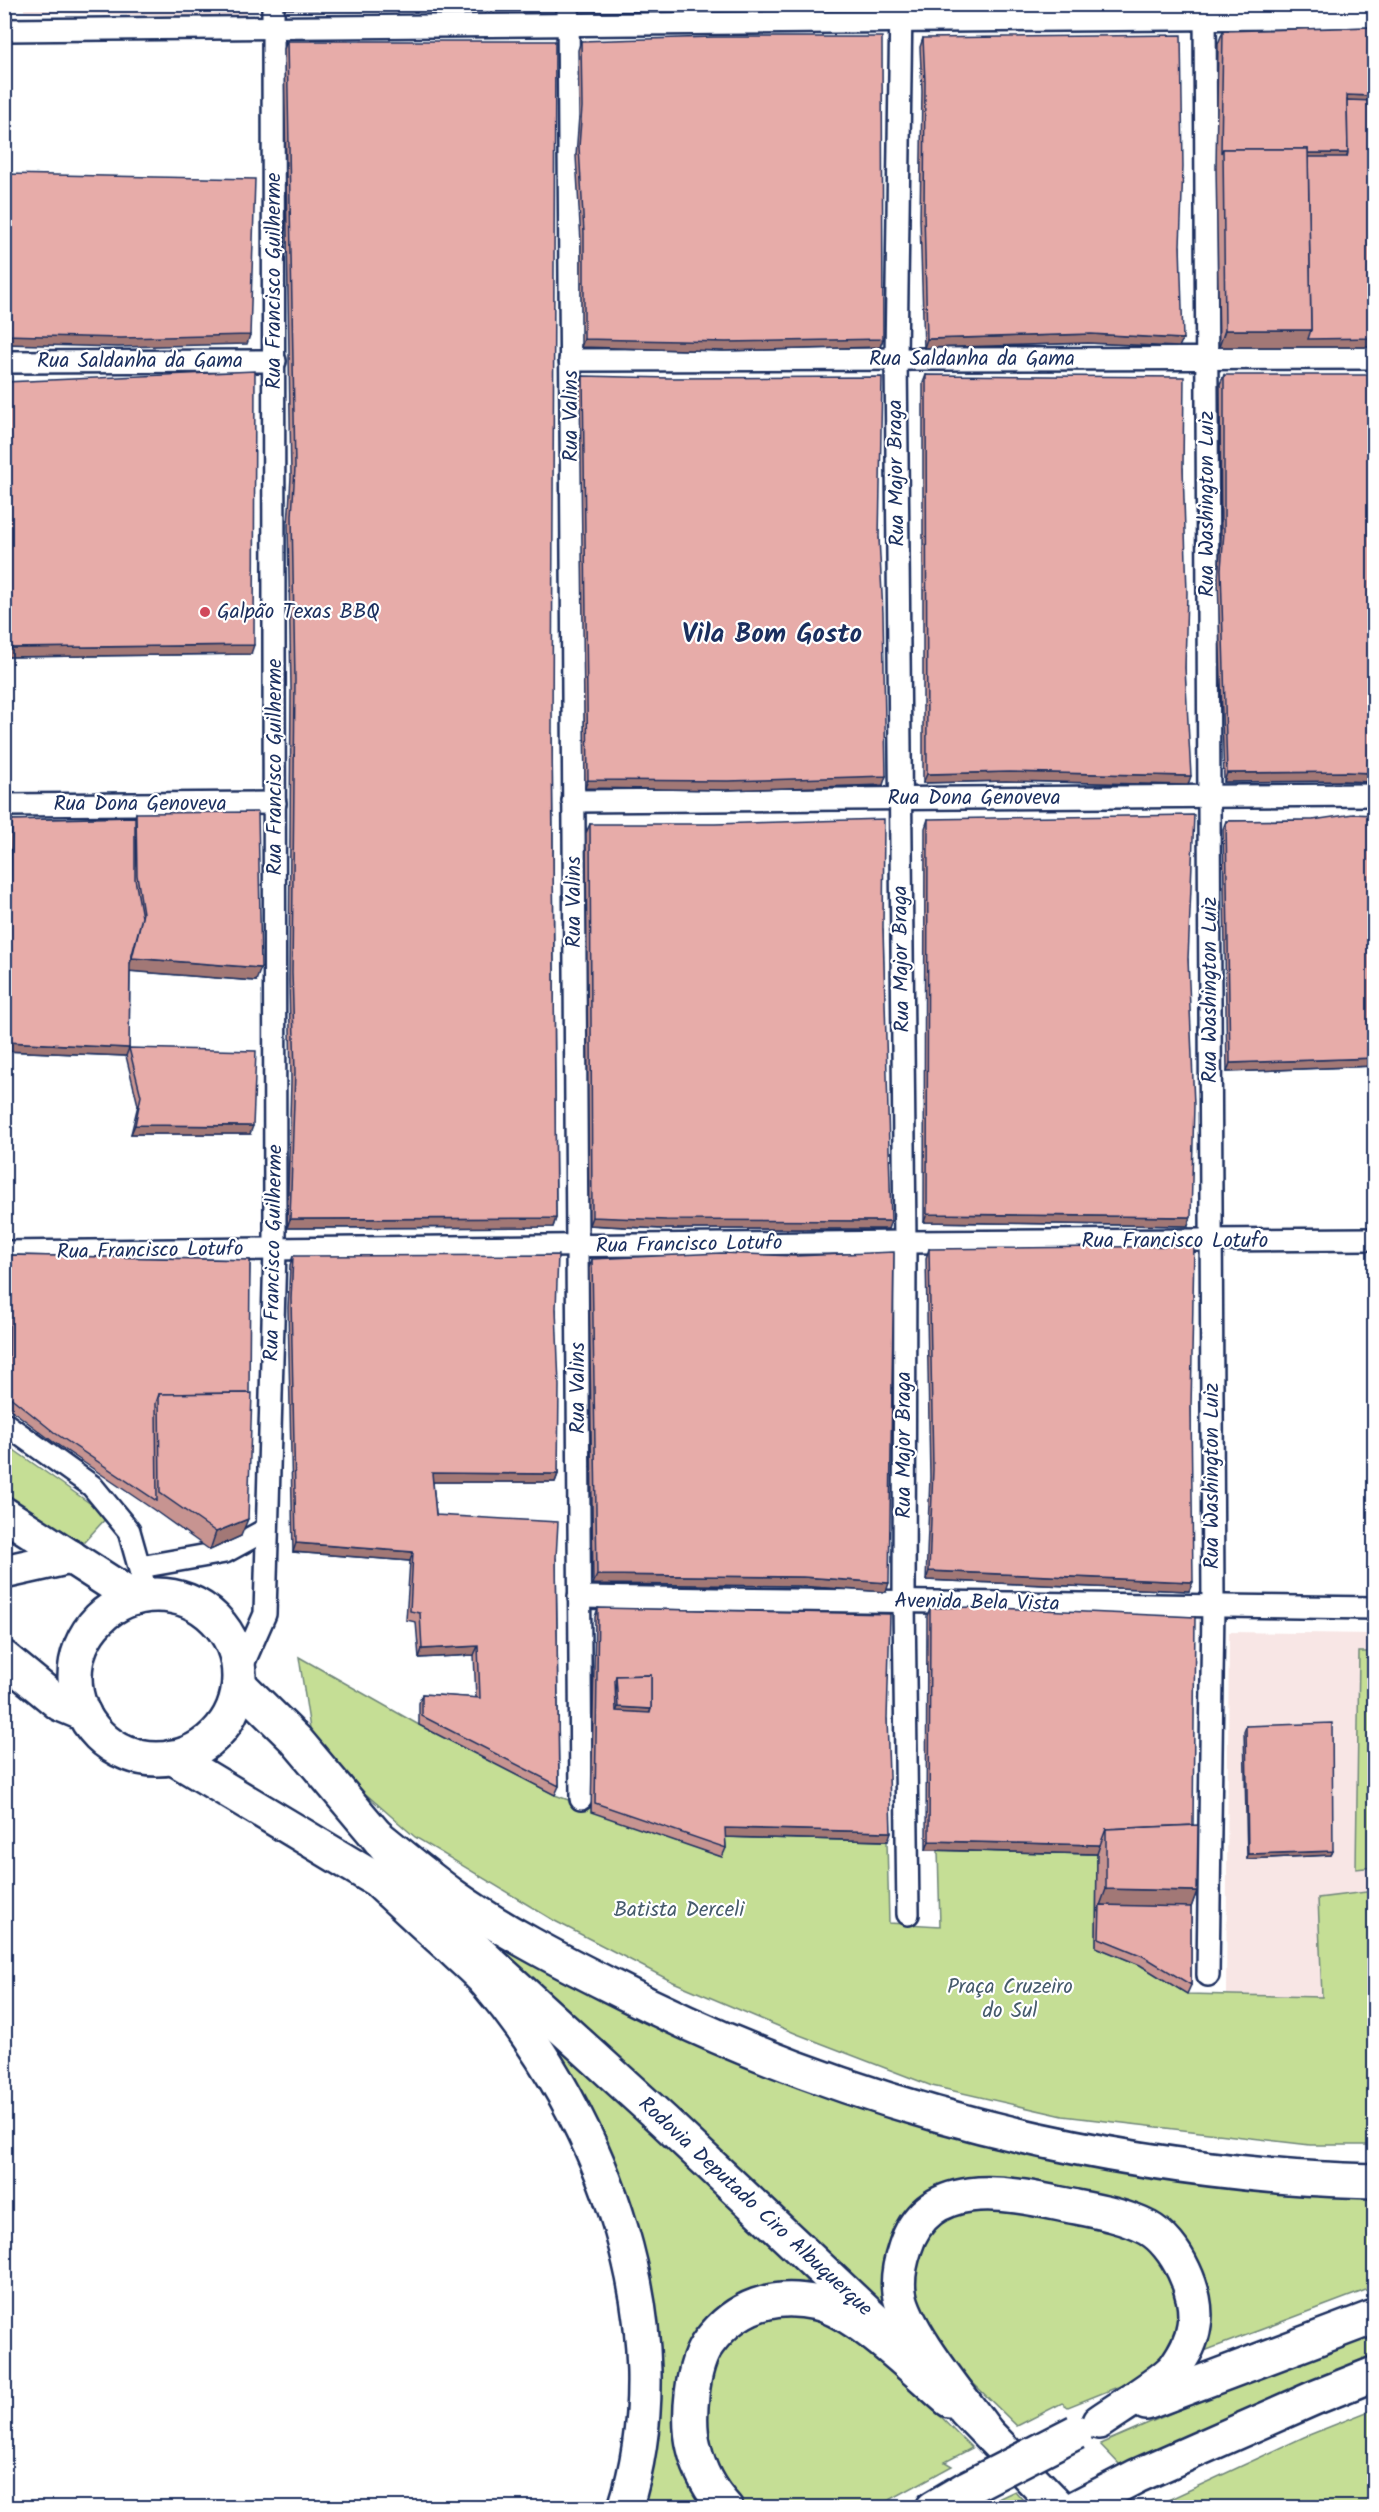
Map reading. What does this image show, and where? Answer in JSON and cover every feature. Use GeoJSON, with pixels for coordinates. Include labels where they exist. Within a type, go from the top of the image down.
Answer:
{"type":"FeatureCollection","features":[{"type":"Feature","properties":{"kind":"main road"},"geometry":{"type":"LineString","coordinates":[[4,1514],[71,1557],[141,1587],[179,1598],[202,1608],[222,1625],[234,1647],[240,1678],[233,1710],[218,1732],[197,1748],[172,1757],[136,1756],[102,1737],[84,1714],[76,1688],[76,1661],[86,1636],[103,1615],[141,1587]]}},
{"type":"Feature","properties":{"kind":"main road"},"geometry":{"type":"LineString","coordinates":[[4,1572],[71,1557]]}},
{"type":"Feature","properties":{"kind":"main road"},"geometry":{"type":"LineString","coordinates":[[4,1658],[60,1704],[84,1714]]}},
{"type":"Feature","properties":{"kind":"main road","name":"Rodovia Deputado Ciro Albuquerque"},"geometry":{"type":"LineString","coordinates":[[240,1678],[296,1740],[439,1916],[815,2262],[907,2350],[1060,2508]]}},
{"type":"Feature","properties":{"kind":"main road","name":"Rodovia Deputado Ciro Albuquerque"},"geometry":{"type":"LineString","coordinates":[[172,1757],[439,1916]]}},
{"type":"Feature","properties":{"kind":"main road"},"geometry":{"type":"LineString","coordinates":[[375,1835],[454,1896],[547,1953],[664,2014],[767,2058],[952,2119],[1059,2144],[1167,2163],[1278,2176],[1374,2181]]}},
{"type":"Feature","properties":{"kind":"main road"},"geometry":{"type":"LineString","coordinates":[[381,1883],[486,1981],[515,2019],[567,2100],[604,2178],[622,2232],[634,2281],[641,2327],[643,2377],[641,2427],[625,2508]]}},
{"type":"Feature","properties":{"kind":"main road"},"geometry":{"type":"LineString","coordinates":[[985,2430],[912,2326],[899,2294],[899,2266],[909,2237],[926,2212],[957,2197],[983,2193],[1013,2194],[1126,2218],[1150,2229],[1171,2248],[1185,2271],[1192,2295],[1195,2323],[1189,2346],[1174,2369],[1088,2427]]}},
{"type":"Feature","properties":{"kind":"main road"},"geometry":{"type":"LineString","coordinates":[[726,2508],[717,2499],[704,2475],[693,2447],[692,2405],[696,2368],[708,2343],[729,2321],[756,2304],[787,2298],[819,2303],[849,2315],[985,2430]]}},
{"type":"Feature","properties":{"kind":"main road"},"geometry":{"type":"LineString","coordinates":[[933,2508],[967,2488],[1088,2427],[1292,2346],[1374,2317]]}},
{"type":"Feature","properties":{"kind":"main road"},"geometry":{"type":"LineString","coordinates":[[1075,2508],[1137,2476],[1370,2376]]}},
{"type":"Feature","properties":{"kind":"street","name":"Rua Francisco Guilherme"},"geometry":{"type":"LineString","coordinates":[[240,1678],[266,1614],[275,1250],[273,4]]}},
{"type":"Feature","properties":{"kind":"street"},"geometry":{"type":"LineString","coordinates":[[4,30],[273,27],[568,14],[1205,12],[1374,17]]}},
{"type":"Feature","properties":{"kind":"street","name":"Rua Washington Luiz"},"geometry":{"type":"LineString","coordinates":[[1205,12],[1213,1605],[1208,1975]]}},
{"type":"Feature","properties":{"kind":"street","name":"Rua Major Braga"},"geometry":{"type":"LineString","coordinates":[[901,13],[896,358],[905,1242],[904,1602],[908,1914]]}},
{"type":"Feature","properties":{"kind":"street","name":"Rua Valins"},"geometry":{"type":"LineString","coordinates":[[568,14],[581,1799]]}},
{"type":"Feature","properties":{"kind":"street","name":"Rua Saldanha da Gama"},"geometry":{"type":"LineString","coordinates":[[570,360],[1374,358]]}},
{"type":"Feature","properties":{"kind":"street","name":"Rua Saldanha da Gama"},"geometry":{"type":"LineString","coordinates":[[4,362],[275,361]]}},
{"type":"Feature","properties":{"kind":"street","name":"Rua Dona Genoveva"},"geometry":{"type":"LineString","coordinates":[[573,801],[1374,795]]}},
{"type":"Feature","properties":{"kind":"street","name":"Rua Dona Genoveva"},"geometry":{"type":"LineString","coordinates":[[4,806],[275,803]]}},
{"type":"Feature","properties":{"kind":"street","name":"Rua Francisco Lotufo"},"geometry":{"type":"LineString","coordinates":[[4,1252],[1374,1239]]}},
{"type":"Feature","properties":{"kind":"street"},"geometry":{"type":"LineString","coordinates":[[4,1422],[92,1486],[129,1531],[141,1587],[225,1552],[267,1529]]}},
{"type":"Feature","properties":{"kind":"street","name":"Avenida Bela Vista"},"geometry":{"type":"LineString","coordinates":[[579,1597],[1374,1608]]}},
{"type":"Feature","properties":{"kind":"shaded area"},"geometry":{"type":"Polygon","coordinates":[[[24,5],[247,5],[246,18],[24,12],[24,5]]]}},
{"type":"Feature","properties":{"kind":"shaded area"},"geometry":{"type":"Polygon","coordinates":[[[1229,1632],[1374,1634],[1374,1891],[1319,1899],[1322,1997],[1226,1995],[1229,1632]]]}},
{"type":"Feature","properties":{"kind":"green space"},"geometry":{"type":"Polygon","coordinates":[[[4,1443],[108,1516],[74,1553],[5,1505],[4,1443]]]}},
{"type":"Feature","properties":{"kind":"green space"},"geometry":{"type":"Polygon","coordinates":[[[1359,1652],[1374,1652],[1374,1867],[1356,1869],[1359,1652]]]}},
{"type":"Feature","properties":{"kind":"green space","name":"Praça Cruzeiro do Sul"},"geometry":{"type":"Polygon","coordinates":[[[299,1657],[419,1725],[555,1795],[722,1857],[722,1837],[887,1841],[889,1923],[940,1926],[938,1850],[1097,1854],[1096,1947],[1140,1965],[1187,1994],[1322,1997],[1318,1898],[1374,1891],[1374,2145],[1310,2145],[1063,2116],[932,2086],[797,2034],[671,1981],[553,1920],[415,1837],[313,1748],[299,1657]]]}},
{"type":"Feature","properties":{"kind":"green space"},"geometry":{"type":"Polygon","coordinates":[[[468,1925],[763,2068],[1374,2195],[1374,2287],[1199,2353],[1177,2235],[931,2196],[900,2325],[468,1925]]]}},
{"type":"Feature","properties":{"kind":"green space"},"geometry":{"type":"Polygon","coordinates":[[[538,2032],[572,2051],[832,2292],[695,2340],[710,2507],[639,2507],[656,2385],[538,2032]]]}},
{"type":"Feature","properties":{"kind":"green space"},"geometry":{"type":"Polygon","coordinates":[[[971,2203],[1111,2224],[1155,2246],[1183,2310],[1178,2346],[1140,2378],[1068,2407],[1062,2403],[1017,2426],[935,2346],[911,2303],[912,2260],[931,2225],[971,2203]]]}},
{"type":"Feature","properties":{"kind":"green space"},"geometry":{"type":"Polygon","coordinates":[[[791,2309],[825,2317],[892,2367],[972,2448],[945,2462],[952,2466],[877,2507],[742,2507],[734,2501],[705,2449],[703,2412],[715,2353],[759,2317],[791,2309]]]}},
{"type":"Feature","properties":{"kind":"green space"},"geometry":{"type":"Polygon","coordinates":[[[1374,2333],[1374,2360],[1123,2468],[1100,2444],[1220,2392],[1374,2333]]]}},
{"type":"Feature","properties":{"kind":"green space"},"geometry":{"type":"Polygon","coordinates":[[[1374,2409],[1374,2507],[1153,2507],[1304,2437],[1374,2409]]]}},
{"type":"Feature","properties":{"kind":"green space"},"geometry":{"type":"Polygon","coordinates":[[[1015,2491],[1029,2507],[968,2507],[979,2501],[983,2506],[1015,2491]]]}},
{"type":"Feature","properties":{"kind":"building"},"geometry":{"type":"Polygon","coordinates":[[[1374,27],[1374,96],[1347,95],[1348,153],[1308,153],[1308,149],[1223,149],[1221,153],[1223,31],[1374,27]]]}},
{"type":"Feature","properties":{"kind":"building"},"geometry":{"type":"Polygon","coordinates":[[[1181,35],[1183,167],[1180,246],[1183,339],[1091,334],[927,339],[923,38],[1181,35]]]}},
{"type":"Feature","properties":{"kind":"building"},"geometry":{"type":"Polygon","coordinates":[[[713,37],[882,37],[883,339],[726,342],[584,339],[584,233],[579,147],[582,107],[581,41],[713,37]]]}},
{"type":"Feature","properties":{"kind":"building"},"geometry":{"type":"Polygon","coordinates":[[[287,41],[555,41],[552,734],[556,1218],[290,1219],[295,1072],[292,973],[295,680],[292,516],[295,468],[287,41]]]}},
{"type":"Feature","properties":{"kind":"building"},"geometry":{"type":"Polygon","coordinates":[[[1347,100],[1374,101],[1374,338],[1308,339],[1311,330],[1308,157],[1347,157],[1347,100]]]}},
{"type":"Feature","properties":{"kind":"building"},"geometry":{"type":"Polygon","coordinates":[[[1223,149],[1308,149],[1311,330],[1225,330],[1223,149]]]}},
{"type":"Feature","properties":{"kind":"building"},"geometry":{"type":"Polygon","coordinates":[[[5,174],[255,179],[250,335],[121,338],[4,335],[5,174]]]}},
{"type":"Feature","properties":{"kind":"building"},"geometry":{"type":"Polygon","coordinates":[[[255,371],[254,645],[6,648],[5,382],[255,371]]]}},
{"type":"Feature","properties":{"kind":"building"},"geometry":{"type":"Polygon","coordinates":[[[926,375],[1184,377],[1183,468],[1187,593],[1185,668],[1191,776],[1009,772],[927,774],[926,375]]]}},
{"type":"Feature","properties":{"kind":"building"},"geometry":{"type":"Polygon","coordinates":[[[1224,375],[1374,375],[1374,773],[1227,773],[1221,569],[1224,532],[1224,375]]]}},
{"type":"Feature","properties":{"kind":"building"},"geometry":{"type":"Polygon","coordinates":[[[583,376],[882,377],[879,538],[886,776],[728,781],[588,780],[583,376]]]}},
{"type":"Feature","properties":{"kind":"building"},"geometry":{"type":"Polygon","coordinates":[[[258,812],[261,968],[132,958],[143,913],[137,875],[136,813],[258,812]]]}},
{"type":"Feature","properties":{"kind":"building"},"geometry":{"type":"Polygon","coordinates":[[[1353,814],[1374,815],[1374,1058],[1230,1063],[1226,821],[1313,820],[1353,814]]]}},
{"type":"Feature","properties":{"kind":"building"},"geometry":{"type":"Polygon","coordinates":[[[1194,815],[1188,959],[1194,1105],[1191,1217],[927,1214],[928,819],[1194,815]]]}},
{"type":"Feature","properties":{"kind":"building"},"geometry":{"type":"Polygon","coordinates":[[[135,817],[135,879],[142,917],[130,962],[129,1048],[7,1042],[12,820],[135,817]]]}},
{"type":"Feature","properties":{"kind":"building"},"geometry":{"type":"Polygon","coordinates":[[[884,819],[883,929],[891,1221],[666,1220],[592,1217],[590,824],[715,824],[884,819]]]}},
{"type":"Feature","properties":{"kind":"building"},"geometry":{"type":"Polygon","coordinates":[[[129,1048],[256,1051],[253,1126],[135,1125],[141,1096],[129,1048]]]}},
{"type":"Feature","properties":{"kind":"building"},"geometry":{"type":"Polygon","coordinates":[[[1194,1246],[1191,1408],[1193,1582],[929,1571],[933,1469],[929,1249],[1194,1246]]]}},
{"type":"Feature","properties":{"kind":"building"},"geometry":{"type":"Polygon","coordinates":[[[894,1252],[889,1583],[803,1577],[597,1575],[592,1259],[721,1253],[795,1256],[894,1252]]]}},
{"type":"Feature","properties":{"kind":"building"},"geometry":{"type":"Polygon","coordinates":[[[10,1255],[250,1260],[249,1393],[159,1394],[156,1403],[157,1501],[55,1433],[9,1396],[10,1255]]]}},
{"type":"Feature","properties":{"kind":"building"},"geometry":{"type":"Polygon","coordinates":[[[558,1255],[556,1309],[559,1386],[558,1474],[432,1473],[436,1515],[558,1522],[556,1558],[559,1786],[422,1716],[422,1694],[480,1698],[478,1646],[422,1649],[420,1613],[410,1611],[413,1552],[296,1543],[291,1299],[293,1256],[558,1255]]]}},
{"type":"Feature","properties":{"kind":"building"},"geometry":{"type":"Polygon","coordinates":[[[252,1393],[248,1519],[216,1532],[160,1493],[159,1394],[252,1393]]]}},
{"type":"Feature","properties":{"kind":"building"},"geometry":{"type":"Polygon","coordinates":[[[977,1607],[1195,1617],[1193,1825],[1106,1829],[1100,1845],[929,1841],[930,1608],[977,1607]]]}},
{"type":"Feature","properties":{"kind":"building"},"geometry":{"type":"Polygon","coordinates":[[[598,1608],[890,1614],[887,1719],[891,1832],[725,1828],[726,1848],[595,1803],[598,1608]],[[651,1675],[616,1676],[616,1711],[650,1713],[651,1675]]]}},
{"type":"Feature","properties":{"kind":"building"},"geometry":{"type":"Polygon","coordinates":[[[651,1675],[651,1709],[618,1707],[616,1676],[651,1675]]]}},
{"type":"Feature","properties":{"kind":"building"},"geometry":{"type":"Polygon","coordinates":[[[1332,1723],[1333,1851],[1248,1854],[1246,1726],[1332,1723]]]}},
{"type":"Feature","properties":{"kind":"building"},"geometry":{"type":"Polygon","coordinates":[[[1198,1825],[1197,1891],[1106,1889],[1106,1829],[1198,1825]]]}},
{"type":"Feature","properties":{"kind":"building"},"geometry":{"type":"Polygon","coordinates":[[[1100,1905],[1191,1907],[1191,1985],[1143,1956],[1099,1938],[1100,1905]]]}},
{"type":"Feature","properties":{"kind":"place","name":"Galpão Texas BBQ"},"geometry":{"type":"Point","coordinates":[205,612]}},
{"type":"Feature","properties":{"kind":"district","name":"Vila Bom Gosto"},"geometry":{"type":"Point","coordinates":[772,634]}},
{"type":"Feature","properties":{"kind":"park label","name":"Batista Derceli"},"geometry":{"type":"Point","coordinates":[679,1910]}}]}
